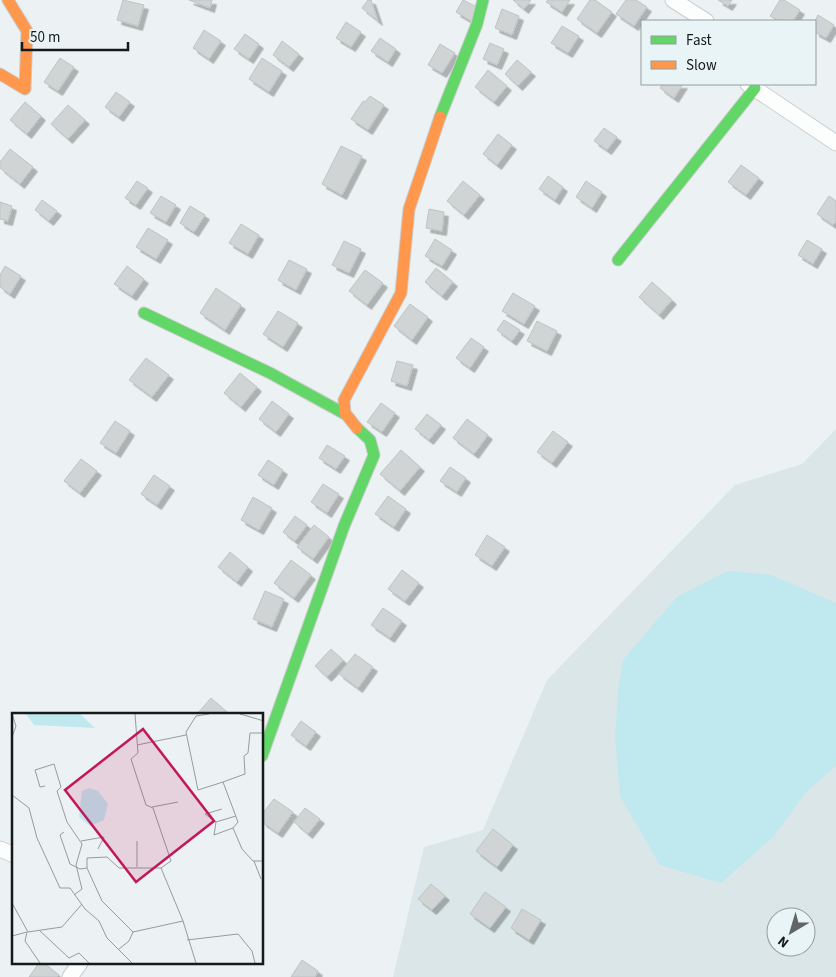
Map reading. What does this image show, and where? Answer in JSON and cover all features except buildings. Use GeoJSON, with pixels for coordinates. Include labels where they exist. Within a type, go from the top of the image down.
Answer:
{"type":"FeatureCollection","features":[{"type":"Feature","properties":{"kind":"street"},"geometry":{"type":"LineString","coordinates":[[0,74],[25,88],[26,31],[8,0]]}},
{"type":"Feature","properties":{"kind":"street"},"geometry":{"type":"LineString","coordinates":[[346,414],[344,400],[401,293],[409,208],[483,0]]}},
{"type":"Feature","properties":{"kind":"street"},"geometry":{"type":"LineString","coordinates":[[673,0],[704,20]]}},
{"type":"Feature","properties":{"kind":"street"},"geometry":{"type":"LineString","coordinates":[[618,260],[751,86],[836,143]]}},
{"type":"Feature","properties":{"kind":"street"},"geometry":{"type":"LineString","coordinates":[[144,313],[270,373],[346,414],[369,436],[374,445],[374,455],[344,526],[264,750]]}},
{"type":"Feature","properties":{"kind":"street"},"geometry":{"type":"LineString","coordinates":[[0,848],[12,854]]}},
{"type":"Feature","properties":{"kind":"street"},"geometry":{"type":"LineString","coordinates":[[70,977],[79,964]]}},
{"type":"Feature","properties":{"kind":"shaded area"},"geometry":{"type":"Polygon","coordinates":[[[836,429],[836,977],[393,977],[424,847],[483,830],[547,680],[735,485],[802,464],[836,429]]]}},
{"type":"Feature","properties":{"kind":"shaded area"},"geometry":{"type":"Polygon","coordinates":[[[728,571],[771,575],[836,603],[836,766],[806,792],[774,836],[721,883],[660,865],[620,796],[615,736],[618,692],[623,660],[677,597],[728,571]]]}},
{"type":"Feature","properties":{"kind":"traffic: fast"},"geometry":{"type":"LineString","coordinates":[[440,117],[477,24],[483,0]]}},
{"type":"Feature","properties":{"kind":"traffic: fast"},"geometry":{"type":"LineString","coordinates":[[618,260],[755,88]]}},
{"type":"Feature","properties":{"kind":"traffic: fast"},"geometry":{"type":"LineString","coordinates":[[144,313],[270,373],[345,414]]}},
{"type":"Feature","properties":{"kind":"traffic: fast"},"geometry":{"type":"LineString","coordinates":[[264,750],[344,526],[374,455],[370,440],[357,428]]}},
{"type":"Feature","properties":{"kind":"traffic: slow"},"geometry":{"type":"LineString","coordinates":[[0,74],[25,89],[27,31],[8,0]]}},
{"type":"Feature","properties":{"kind":"traffic: slow"},"geometry":{"type":"LineString","coordinates":[[357,428],[345,413],[344,400],[401,293],[409,209],[440,117]]}}]}
